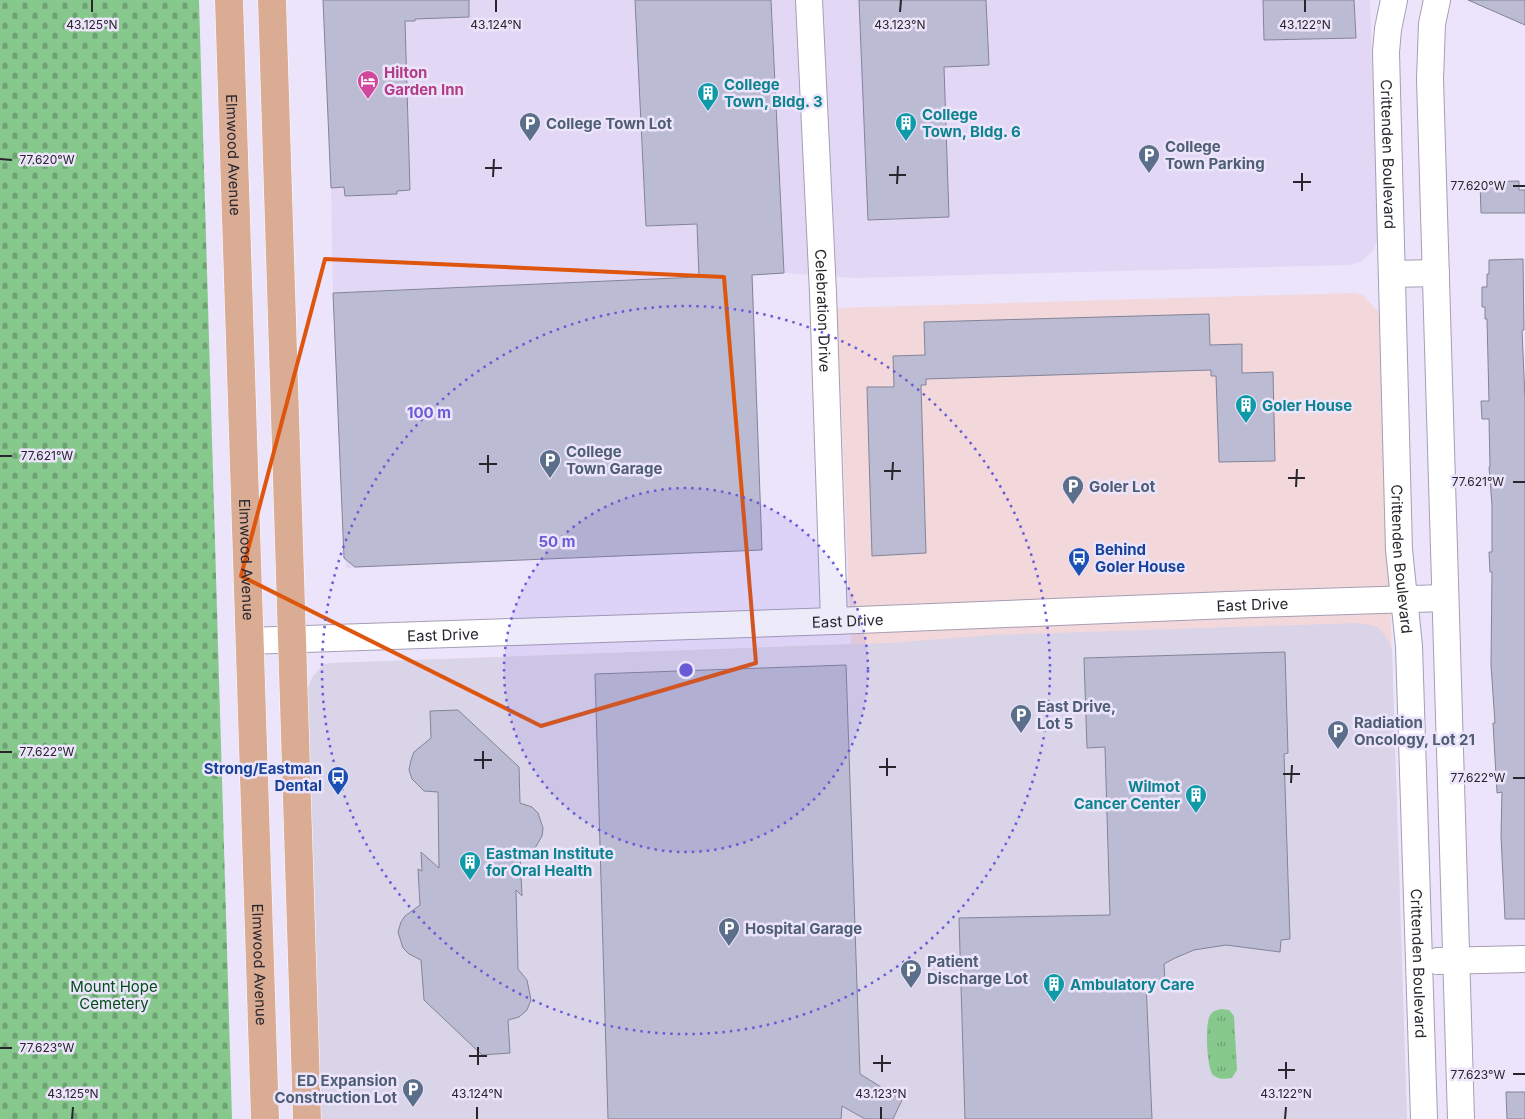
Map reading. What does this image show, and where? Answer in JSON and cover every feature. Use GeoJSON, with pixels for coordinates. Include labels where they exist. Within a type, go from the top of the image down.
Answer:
{"type":"FeatureCollection","features":[{"type":"Feature","properties":{"kind":"main road","name":"Elmwood Avenue"},"geometry":{"type":"LineString","coordinates":[[229,0],[265,1119]]}},
{"type":"Feature","properties":{"kind":"main road"},"geometry":{"type":"LineString","coordinates":[[272,0],[307,1119]]}},
{"type":"Feature","properties":{"kind":"street","name":"Celebration Drive"},"geometry":{"type":"LineString","coordinates":[[809,0],[822,283],[834,622]]}},
{"type":"Feature","properties":{"kind":"street","name":"Crittenden Boulevard"},"geometry":{"type":"LineString","coordinates":[[1394,0],[1388,29],[1386,52],[1399,550],[1409,646],[1424,1119]]}},
{"type":"Feature","properties":{"kind":"street"},"geometry":{"type":"LineString","coordinates":[[1437,0],[1432,24],[1430,79],[1461,1119]]}},
{"type":"Feature","properties":{"kind":"street"},"geometry":{"type":"LineString","coordinates":[[1392,274],[1436,273]]}},
{"type":"Feature","properties":{"kind":"street","name":"East Drive"},"geometry":{"type":"LineString","coordinates":[[249,641],[834,622],[977,614],[1444,598]]}},
{"type":"Feature","properties":{"kind":"street"},"geometry":{"type":"LineString","coordinates":[[1419,962],[1525,959]]}},
{"type":"Feature","properties":{"kind":"highlighted area"},"geometry":{"type":"Polygon","coordinates":[[[325,259],[724,277],[756,663],[541,726],[241,576],[325,259]]]}},
{"type":"Feature","properties":{"kind":"shaded area"},"geometry":{"type":"Polygon","coordinates":[[[324,0],[1370,0],[1378,239],[1373,251],[1362,261],[1350,265],[856,278],[784,273],[753,275],[762,550],[346,568],[333,293],[324,0]]]}},
{"type":"Feature","properties":{"kind":"shaded area"},"geometry":{"type":"Polygon","coordinates":[[[1353,293],[1363,295],[1378,311],[1381,320],[1407,1119],[309,683],[319,669],[325,664],[332,663],[851,644],[837,308],[1353,293]]]}},
{"type":"Feature","properties":{"kind":"shaded area"},"geometry":{"type":"Polygon","coordinates":[[[1359,623],[1378,627],[1389,641],[1392,650],[1407,1119],[320,1119],[307,690],[313,676],[325,664],[891,643],[991,635],[1359,623]]]}},
{"type":"Feature","properties":{"kind":"green space","name":"Mount Hope Cemetery"},"geometry":{"type":"Polygon","coordinates":[[[0,0],[199,0],[232,1119],[0,1119],[0,0]]]}},
{"type":"Feature","properties":{"kind":"green space"},"geometry":{"type":"Polygon","coordinates":[[[1221,1009],[1229,1010],[1234,1016],[1237,1070],[1232,1078],[1227,1079],[1213,1075],[1208,1055],[1207,1035],[1209,1018],[1213,1012],[1221,1009]]]}},
{"type":"Feature","properties":{"kind":"building","name":"Hilton Garden Inn"},"geometry":{"type":"Polygon","coordinates":[[[323,0],[469,0],[469,17],[405,21],[410,190],[397,191],[397,194],[345,196],[344,187],[331,188],[323,0]]]}},
{"type":"Feature","properties":{"kind":"building","name":"College Town Garage"},"geometry":{"type":"Polygon","coordinates":[[[635,0],[771,0],[784,273],[752,275],[762,550],[355,567],[344,558],[333,293],[699,277],[697,224],[646,226],[635,0]]]}},
{"type":"Feature","properties":{"kind":"building","name":"College Town, Bldg. 6"},"geometry":{"type":"Polygon","coordinates":[[[859,0],[986,0],[989,65],[944,67],[949,217],[868,220],[859,0]]]}},
{"type":"Feature","properties":{"kind":"building"},"geometry":{"type":"Polygon","coordinates":[[[1263,0],[1354,0],[1356,38],[1264,40],[1263,0]]]}},
{"type":"Feature","properties":{"kind":"building"},"geometry":{"type":"Polygon","coordinates":[[[1468,0],[1525,0],[1525,25],[1468,0]]]}},
{"type":"Feature","properties":{"kind":"building"},"geometry":{"type":"Polygon","coordinates":[[[1519,181],[1519,190],[1525,190],[1525,213],[1481,213],[1480,182],[1519,181]]]}},
{"type":"Feature","properties":{"kind":"building"},"geometry":{"type":"Polygon","coordinates":[[[1523,259],[1524,330],[1522,330],[1525,399],[1525,919],[1505,919],[1501,836],[1502,792],[1497,793],[1491,665],[1492,572],[1490,572],[1489,552],[1492,552],[1492,505],[1489,467],[1489,419],[1482,419],[1481,401],[1489,401],[1487,319],[1485,319],[1485,307],[1482,307],[1482,287],[1487,287],[1489,260],[1523,259]]]}},
{"type":"Feature","properties":{"kind":"building","name":"Goler House"},"geometry":{"type":"Polygon","coordinates":[[[1209,314],[1210,345],[1242,344],[1242,373],[1273,372],[1275,461],[1219,462],[1216,376],[1211,376],[1211,370],[926,379],[926,385],[921,385],[926,553],[872,556],[867,387],[894,387],[893,356],[925,355],[924,322],[1209,314]]]}},
{"type":"Feature","properties":{"kind":"building","name":"Wilmot Cancer Center"},"geometry":{"type":"Polygon","coordinates":[[[1285,652],[1288,753],[1284,754],[1290,939],[1281,940],[1280,952],[1226,945],[1194,950],[1164,964],[1165,982],[1146,983],[1152,1119],[965,1119],[959,918],[1110,915],[1105,747],[1087,748],[1084,658],[1285,652]]]}},
{"type":"Feature","properties":{"kind":"building","name":"Hospital Garage"},"geometry":{"type":"Polygon","coordinates":[[[846,665],[860,1074],[902,1100],[893,1119],[865,1119],[842,1106],[841,1119],[608,1119],[595,674],[846,665]]]}},
{"type":"Feature","properties":{"kind":"building","name":"Eastman Institute for Oral Health"},"geometry":{"type":"Polygon","coordinates":[[[458,710],[519,767],[520,803],[532,807],[538,813],[543,828],[542,836],[535,848],[520,855],[522,896],[516,890],[518,969],[527,980],[531,1000],[527,1010],[519,1017],[508,1020],[510,1053],[482,1055],[424,1000],[421,960],[409,954],[403,948],[398,932],[405,916],[420,905],[418,869],[422,871],[421,852],[439,868],[438,792],[424,791],[412,779],[409,770],[411,760],[414,752],[431,738],[430,711],[458,710]]]}},
{"type":"Feature","properties":{"kind":"building"},"geometry":{"type":"Polygon","coordinates":[[[1506,1092],[1525,1092],[1525,1119],[1507,1119],[1506,1092]]]}},
{"type":"Feature","properties":{"kind":"place","name":"Hilton Garden Inn"},"geometry":{"type":"Point","coordinates":[368,100]}},
{"type":"Feature","properties":{"kind":"place","name":"College Town, Bldg. 3"},"geometry":{"type":"Point","coordinates":[708,112]}},
{"type":"Feature","properties":{"kind":"place","name":"College Town Lot"},"geometry":{"type":"Point","coordinates":[530,142]}},
{"type":"Feature","properties":{"kind":"place","name":"College Town, Bldg. 6"},"geometry":{"type":"Point","coordinates":[906,142]}},
{"type":"Feature","properties":{"kind":"place","name":"College Town Parking"},"geometry":{"type":"Point","coordinates":[1149,174]}},
{"type":"Feature","properties":{"kind":"place","name":"Goler House"},"geometry":{"type":"Point","coordinates":[1246,424]}},
{"type":"Feature","properties":{"kind":"place","name":"College Town Garage"},"geometry":{"type":"Point","coordinates":[550,479]}},
{"type":"Feature","properties":{"kind":"place","name":"Goler Lot"},"geometry":{"type":"Point","coordinates":[1073,505]}},
{"type":"Feature","properties":{"kind":"place","name":"Behind Goler House"},"geometry":{"type":"Point","coordinates":[1079,577]}},
{"type":"Feature","properties":{"kind":"place","name":"East Drive, Lot 5"},"geometry":{"type":"Point","coordinates":[1021,734]}},
{"type":"Feature","properties":{"kind":"place","name":"Radiation Oncology, Lot 21"},"geometry":{"type":"Point","coordinates":[1338,750]}},
{"type":"Feature","properties":{"kind":"place","name":"Strong/Eastman Dental"},"geometry":{"type":"Point","coordinates":[338,796]}},
{"type":"Feature","properties":{"kind":"place","name":"Wilmot Cancer Center"},"geometry":{"type":"Point","coordinates":[1196,814]}},
{"type":"Feature","properties":{"kind":"place","name":"Eastman Institute for Oral Health"},"geometry":{"type":"Point","coordinates":[470,881]}},
{"type":"Feature","properties":{"kind":"place","name":"Hospital Garage"},"geometry":{"type":"Point","coordinates":[729,947]}},
{"type":"Feature","properties":{"kind":"place","name":"Patient Discharge Lot"},"geometry":{"type":"Point","coordinates":[911,989]}},
{"type":"Feature","properties":{"kind":"place","name":"Ambulatory Care"},"geometry":{"type":"Point","coordinates":[1054,1003]}},
{"type":"Feature","properties":{"kind":"place","name":"ED Expansion Construction Lot"},"geometry":{"type":"Point","coordinates":[413,1108]}}]}
